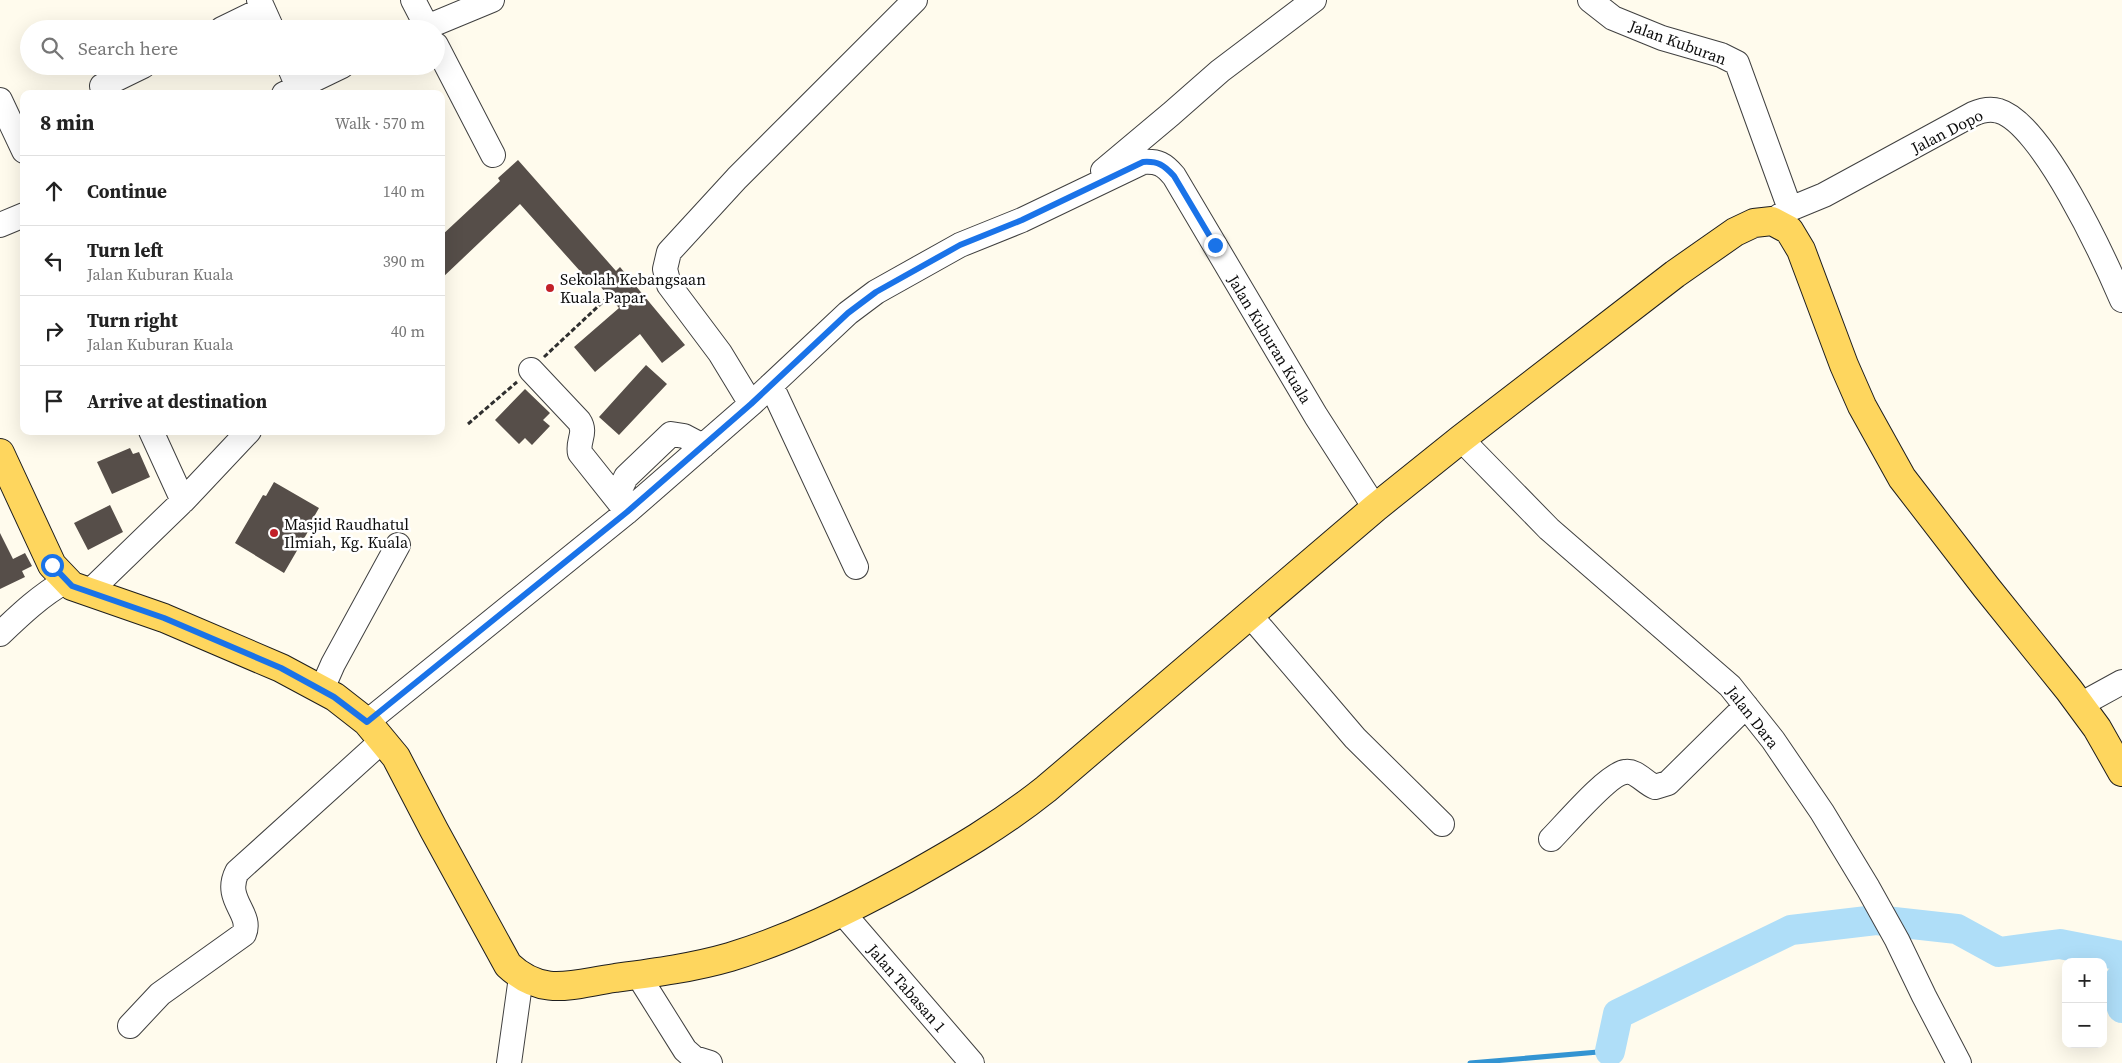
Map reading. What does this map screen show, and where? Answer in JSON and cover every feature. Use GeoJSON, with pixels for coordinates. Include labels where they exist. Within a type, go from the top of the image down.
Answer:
{"type":"FeatureCollection","features":[{"type":"Feature","properties":{"kind":"main road"},"geometry":{"type":"LineString","coordinates":[[0,454],[52,565],[77,587],[164,618],[281,668],[322,689],[352,709],[375,731],[396,757],[508,965],[521,977],[549,987],[695,966],[730,957],[801,932],[948,856],[992,830],[1054,783],[1249,614],[1461,438],[1675,274],[1735,232],[1754,223],[1781,215],[1801,250],[1848,373],[1875,431],[1902,478],[2080,704],[2097,728],[2122,772]]}},
{"type":"Feature","properties":{"kind":"street"},"geometry":{"type":"LineString","coordinates":[[413,0],[422,20]]}},
{"type":"Feature","properties":{"kind":"street"},"geometry":{"type":"LineString","coordinates":[[445,24],[492,0]]}},
{"type":"Feature","properties":{"kind":"street"},"geometry":{"type":"LineString","coordinates":[[751,404],[720,353],[669,285],[665,269],[669,252],[737,178],[915,0]]}},
{"type":"Feature","properties":{"kind":"street"},"geometry":{"type":"LineString","coordinates":[[1076,193],[1172,114],[1220,71],[1314,0]]}},
{"type":"Feature","properties":{"kind":"street","name":"Jalan Kuburan"},"geometry":{"type":"LineString","coordinates":[[1590,0],[1613,18],[1662,38],[1721,55],[1737,63],[1781,215]]}},
{"type":"Feature","properties":{"kind":"street"},"geometry":{"type":"LineString","coordinates":[[246,20],[264,13]]}},
{"type":"Feature","properties":{"kind":"street"},"geometry":{"type":"LineString","coordinates":[[445,64],[493,155]]}},
{"type":"Feature","properties":{"kind":"street"},"geometry":{"type":"LineString","coordinates":[[102,86],[125,75]]}},
{"type":"Feature","properties":{"kind":"street"},"geometry":{"type":"LineString","coordinates":[[293,85],[319,75]]}},
{"type":"Feature","properties":{"kind":"street"},"geometry":{"type":"LineString","coordinates":[[0,100],[20,142]]}},
{"type":"Feature","properties":{"kind":"street","name":"Jalan Dopo"},"geometry":{"type":"LineString","coordinates":[[1781,215],[1824,195],[1982,110],[2000,111],[2021,123],[2066,188],[2084,217],[2122,300]]}},
{"type":"Feature","properties":{"kind":"street","name":"Jalan Kuburan Kuala"},"geometry":{"type":"LineString","coordinates":[[130,1026],[160,994],[244,934],[246,924],[233,895],[233,880],[237,872],[375,731],[622,505],[703,446],[848,313],[876,292],[960,245],[1022,220],[1143,162],[1156,162],[1165,166],[1174,176],[1316,416],[1375,508]]}},
{"type":"Feature","properties":{"kind":"street"},"geometry":{"type":"LineString","coordinates":[[0,225],[20,217]]}},
{"type":"Feature","properties":{"kind":"street"},"geometry":{"type":"LineString","coordinates":[[531,370],[579,421],[584,432],[579,448],[580,454],[622,505]]}},
{"type":"Feature","properties":{"kind":"street"},"geometry":{"type":"LineString","coordinates":[[771,385],[856,567]]}},
{"type":"Feature","properties":{"kind":"street"},"geometry":{"type":"LineString","coordinates":[[154,435],[183,501]]}},
{"type":"Feature","properties":{"kind":"street"},"geometry":{"type":"LineString","coordinates":[[0,634],[51,589],[77,587],[183,501],[245,435]]}},
{"type":"Feature","properties":{"kind":"street","name":"Jalan Dara"},"geometry":{"type":"LineString","coordinates":[[1461,438],[1549,529],[1724,680],[1746,706],[1773,740],[1822,812],[1868,888],[1897,940],[1959,1063]]}},
{"type":"Feature","properties":{"kind":"street"},"geometry":{"type":"LineString","coordinates":[[322,689],[333,664],[398,545]]}},
{"type":"Feature","properties":{"kind":"street"},"geometry":{"type":"LineString","coordinates":[[1249,614],[1354,738],[1442,824]]}},
{"type":"Feature","properties":{"kind":"street"},"geometry":{"type":"LineString","coordinates":[[2080,704],[2122,682]]}},
{"type":"Feature","properties":{"kind":"street"},"geometry":{"type":"LineString","coordinates":[[1552,839],[1609,780],[1624,772],[1635,773],[1647,784],[1655,787],[1668,783],[1746,706]]}},
{"type":"Feature","properties":{"kind":"street","name":"Jalan Tabasan 1"},"geometry":{"type":"LineString","coordinates":[[842,912],[972,1063]]}},
{"type":"Feature","properties":{"kind":"street"},"geometry":{"type":"LineString","coordinates":[[638,975],[685,1050],[694,1058],[710,1063]]}},
{"type":"Feature","properties":{"kind":"street"},"geometry":{"type":"LineString","coordinates":[[510,1063],[521,977]]}},
{"type":"Feature","properties":{"kind":"building"},"geometry":{"type":"Polygon","coordinates":[[[518,160],[616,271],[620,267],[685,345],[662,363],[640,334],[595,372],[574,347],[619,308],[592,277],[588,280],[520,204],[445,275],[445,232],[500,181],[498,178],[518,160]]]}},
{"type":"Feature","properties":{"kind":"building"},"geometry":{"type":"Polygon","coordinates":[[[646,365],[667,384],[619,435],[599,417],[646,365]]]}},
{"type":"Feature","properties":{"kind":"building"},"geometry":{"type":"Polygon","coordinates":[[[525,389],[550,413],[543,420],[550,426],[532,445],[525,438],[519,444],[495,420],[525,389]]]}},
{"type":"Feature","properties":{"kind":"building"},"geometry":{"type":"Polygon","coordinates":[[[130,448],[133,454],[139,452],[150,477],[112,494],[97,462],[130,448]]]}},
{"type":"Feature","properties":{"kind":"building","name":"Masjid Raudhatul Ilmiah, Kg. Kuala"},"geometry":{"type":"Polygon","coordinates":[[[274,482],[319,508],[311,522],[313,523],[284,573],[235,543],[263,495],[266,496],[274,482]]]}},
{"type":"Feature","properties":{"kind":"building"},"geometry":{"type":"Polygon","coordinates":[[[110,505],[123,532],[88,550],[74,523],[110,505]]]}},
{"type":"Feature","properties":{"kind":"building"},"geometry":{"type":"Polygon","coordinates":[[[0,533],[13,559],[25,553],[32,566],[22,571],[25,577],[0,589],[0,533]]]}},
{"type":"Feature","properties":{"kind":"waterway"},"geometry":{"type":"LineString","coordinates":[[1610,1051],[1618,1014],[1791,930],[1876,920],[1957,929],[1999,952],[2060,944],[2122,956]]}},
{"type":"Feature","properties":{"kind":"waterway"},"geometry":{"type":"LineString","coordinates":[[2122,976],[2115,987],[2122,1008]]}},
{"type":"Feature","properties":{"kind":"waterway"},"geometry":{"type":"LineString","coordinates":[[1470,1063],[1610,1051]]}},
{"type":"Feature","properties":{"kind":"place","name":"Sekolah Kebangsaan Kuala Papar"},"geometry":{"type":"Point","coordinates":[550,288]}},
{"type":"Feature","properties":{"kind":"place","name":"Masjid Raudhatul Ilmiah, Kg. Kuala"},"geometry":{"type":"Point","coordinates":[274,533]}},
{"type":"Feature","properties":{"kind":"route"},"geometry":{"type":"LineString","coordinates":[[52,565],[72,586],[164,618],[281,668],[322,689],[352,709],[367,722],[627,512],[751,404],[848,313],[876,292],[910,272],[960,245],[1022,220],[1143,162],[1156,162],[1165,166],[1174,176],[1215,245]]}}]}
